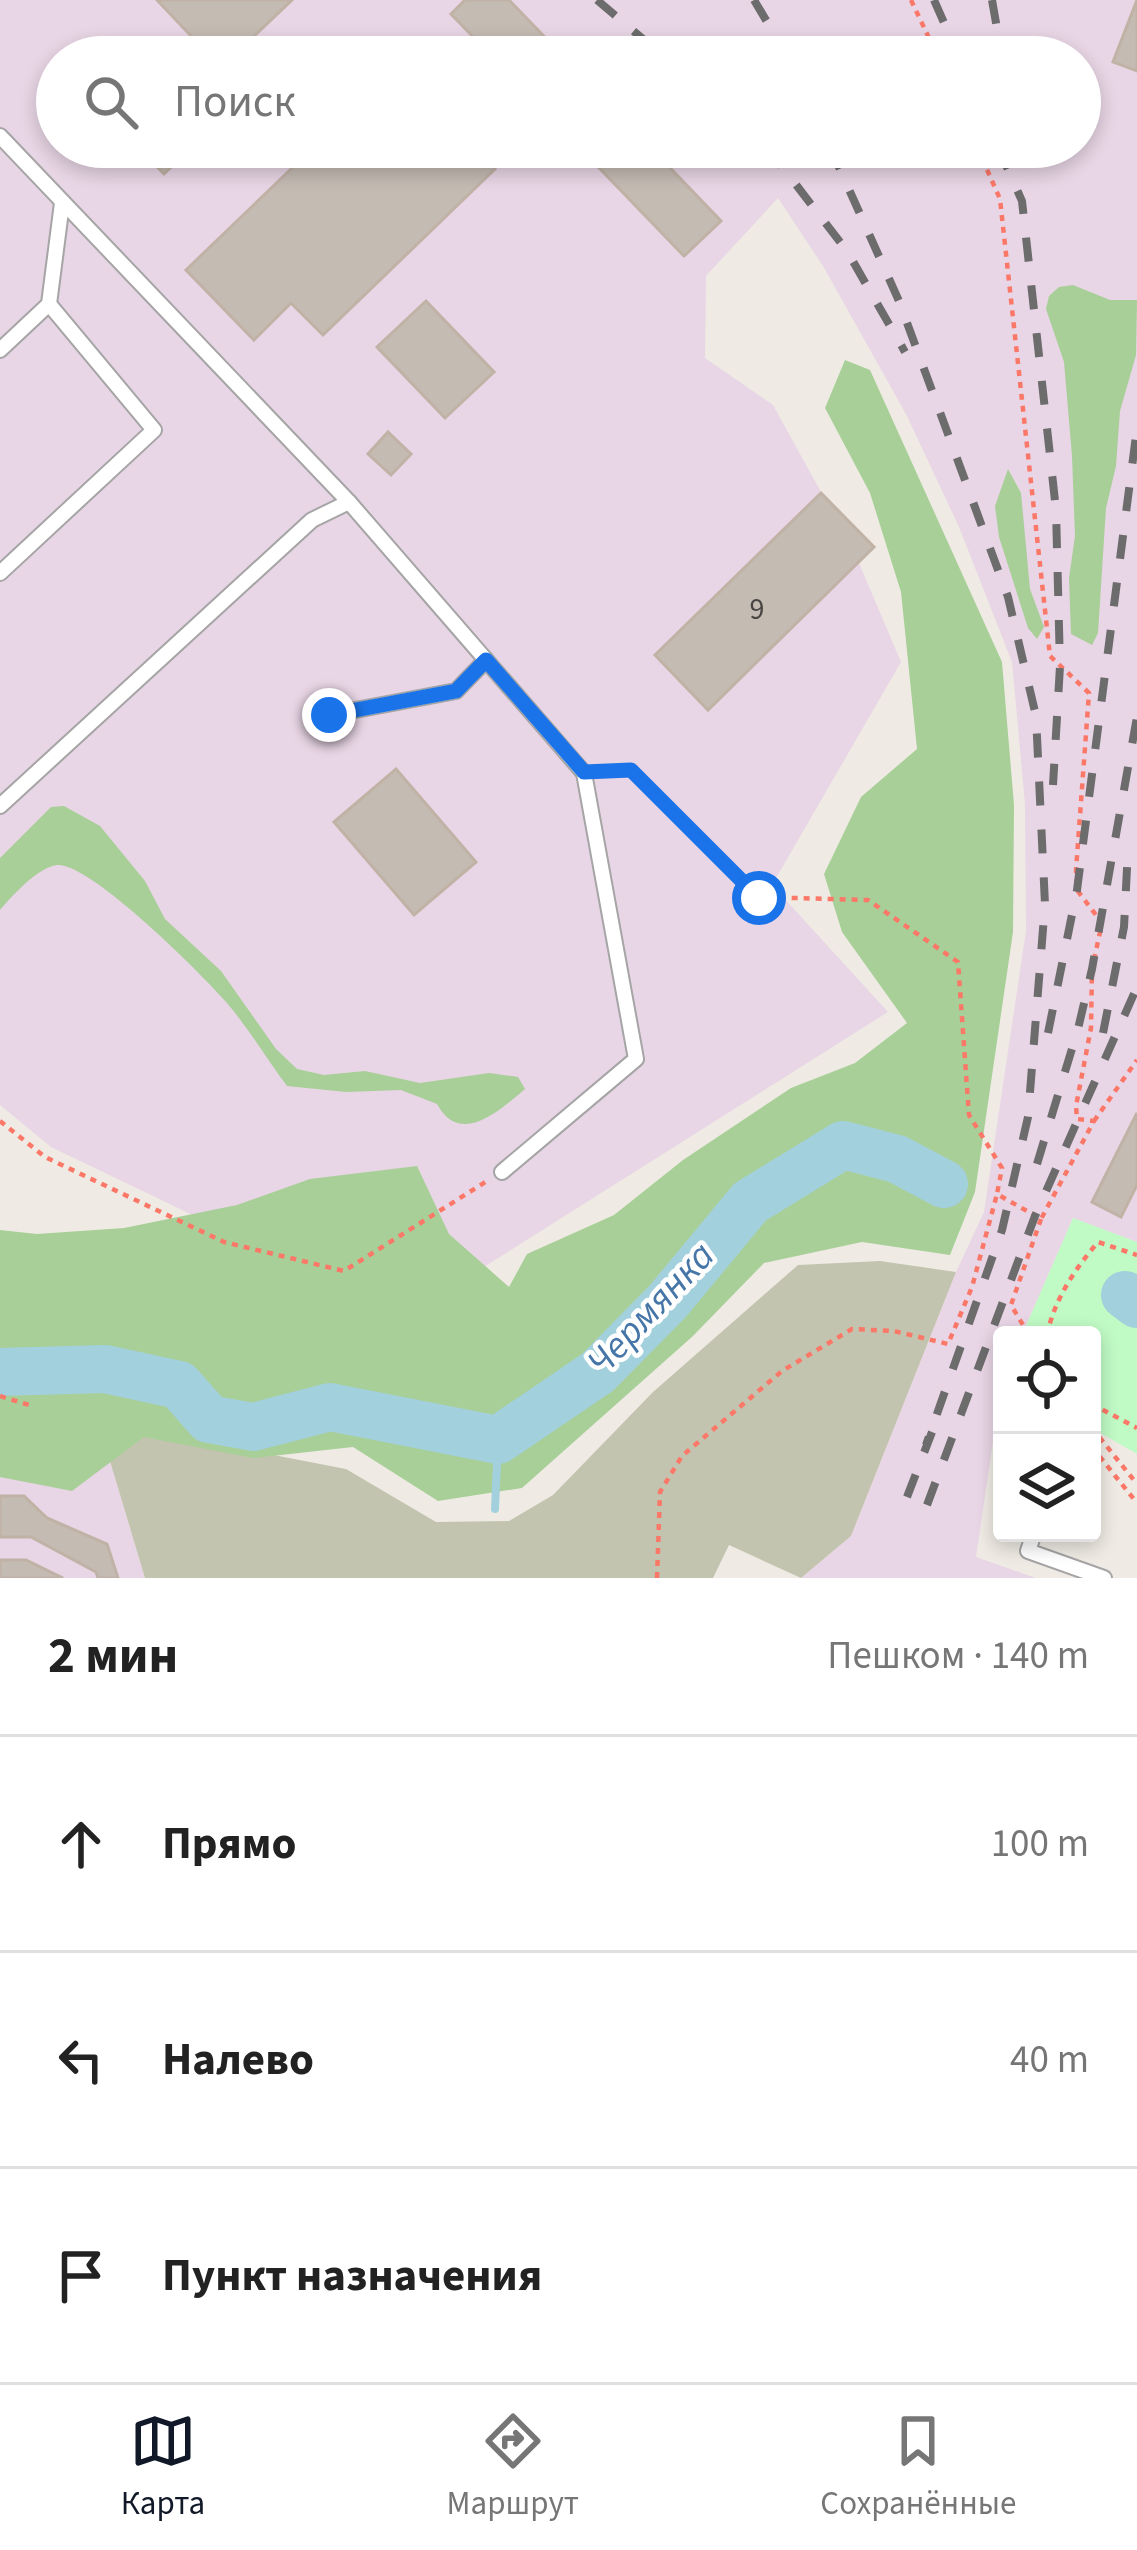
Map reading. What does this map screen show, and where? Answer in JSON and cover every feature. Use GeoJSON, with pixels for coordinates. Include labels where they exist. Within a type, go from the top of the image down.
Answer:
{"type":"FeatureCollection","features":[{"type":"Feature","properties":{"kind":"lane"},"geometry":{"type":"LineString","coordinates":[[0,136],[350,502],[584,772],[636,1059],[502,1172]]}},
{"type":"Feature","properties":{"kind":"lane"},"geometry":{"type":"LineString","coordinates":[[0,350],[49,304],[62,203]]}},
{"type":"Feature","properties":{"kind":"lane"},"geometry":{"type":"LineString","coordinates":[[0,573],[154,430],[49,304]]}},
{"type":"Feature","properties":{"kind":"lane"},"geometry":{"type":"LineString","coordinates":[[0,806],[312,520],[350,502]]}},
{"type":"Feature","properties":{"kind":"lane"},"geometry":{"type":"LineString","coordinates":[[329,715],[456,691],[486,660]]}},
{"type":"Feature","properties":{"kind":"lane"},"geometry":{"type":"LineString","coordinates":[[1031,1542],[1028,1550],[1104,1578]]}},
{"type":"Feature","properties":{"kind":"path"},"geometry":{"type":"LineString","coordinates":[[911,0],[928,36]]}},
{"type":"Feature","properties":{"kind":"path"},"geometry":{"type":"LineString","coordinates":[[986,168],[1000,199],[1050,656],[1088,693],[1077,890],[1102,923],[1091,969],[1091,1028],[1076,1106],[1077,1119],[1094,1121]]}},
{"type":"Feature","properties":{"kind":"path"},"geometry":{"type":"LineString","coordinates":[[584,772],[631,770],[759,898],[868,900],[958,962],[969,1115],[1003,1168],[972,1287],[948,1344],[894,1331],[852,1329],[782,1371],[682,1456],[660,1492],[657,1578]]}},
{"type":"Feature","properties":{"kind":"path"},"geometry":{"type":"LineString","coordinates":[[1024,1326],[1011,1305],[1042,1219],[1094,1121],[1137,1060]]}},
{"type":"Feature","properties":{"kind":"path"},"geometry":{"type":"LineString","coordinates":[[0,1121],[46,1157],[224,1241],[344,1271],[502,1172]]}},
{"type":"Feature","properties":{"kind":"path"},"geometry":{"type":"LineString","coordinates":[[997,1194],[1042,1219]]}},
{"type":"Feature","properties":{"kind":"path"},"geometry":{"type":"LineString","coordinates":[[1049,1326],[1069,1282],[1098,1242],[1137,1255]]}},
{"type":"Feature","properties":{"kind":"path"},"geometry":{"type":"LineString","coordinates":[[0,1396],[29,1405]]}},
{"type":"Feature","properties":{"kind":"path"},"geometry":{"type":"LineString","coordinates":[[1101,1409],[1137,1428]]}},
{"type":"Feature","properties":{"kind":"path"},"geometry":{"type":"LineString","coordinates":[[1097,1434],[1137,1484]]}},
{"type":"Feature","properties":{"kind":"path"},"geometry":{"type":"LineString","coordinates":[[1101,1459],[1137,1503]]}},
{"type":"Feature","properties":{"kind":"shaded area"},"geometry":{"type":"Polygon","coordinates":[[[0,0],[1137,0],[1137,1242],[1073,1218],[1026,1326],[993,1326],[993,1441],[976,1557],[1036,1578],[801,1578],[851,1536],[984,1212],[1026,931],[1025,804],[1012,662],[959,527],[907,416],[823,266],[778,198],[706,276],[705,358],[773,405],[821,492],[874,547],[859,563],[901,662],[772,885],[888,1012],[479,1270],[228,1232],[51,1147],[0,1105],[0,0]]]}},
{"type":"Feature","properties":{"kind":"shaded area"},"geometry":{"type":"Polygon","coordinates":[[[880,1261],[956,1272],[851,1536],[801,1578],[729,1545],[713,1578],[145,1578],[98,1421],[346,1469],[436,1522],[509,1521],[553,1495],[653,1392],[798,1265],[880,1261]]]}},
{"type":"Feature","properties":{"kind":"shaded area"},"geometry":{"type":"Polygon","coordinates":[[[0,1420],[98,1421],[145,1578],[0,1578],[0,1420]]]}},
{"type":"Feature","properties":{"kind":"green space"},"geometry":{"type":"Polygon","coordinates":[[[1073,285],[1110,300],[1137,300],[1136,355],[1120,411],[1116,466],[1106,508],[1098,633],[1092,645],[1071,634],[1072,456],[1064,362],[1046,309],[1049,296],[1059,287],[1073,285]]]}},
{"type":"Feature","properties":{"kind":"green space"},"geometry":{"type":"Polygon","coordinates":[[[845,360],[870,370],[1002,662],[1014,805],[1013,932],[975,1192],[950,1255],[862,1242],[764,1263],[693,1336],[522,1488],[438,1501],[353,1447],[253,1458],[144,1437],[72,1491],[0,1477],[0,1230],[37,1234],[124,1228],[237,1205],[310,1179],[417,1166],[449,1234],[509,1287],[527,1254],[614,1215],[683,1160],[791,1088],[855,1063],[907,1023],[842,932],[824,874],[861,797],[917,749],[901,592],[870,493],[825,408],[845,360]]]}},
{"type":"Feature","properties":{"kind":"green space"},"geometry":{"type":"Polygon","coordinates":[[[1008,469],[1021,493],[1030,589],[1044,627],[1037,639],[1028,628],[999,537],[995,506],[1008,469]]]}},
{"type":"Feature","properties":{"kind":"green space"},"geometry":{"type":"Polygon","coordinates":[[[64,806],[100,826],[145,881],[165,919],[221,971],[276,1049],[297,1069],[324,1075],[365,1071],[420,1083],[489,1073],[518,1077],[525,1089],[492,1115],[468,1124],[457,1123],[437,1104],[401,1090],[346,1092],[287,1086],[214,989],[119,900],[73,869],[57,865],[42,871],[0,910],[0,858],[51,807],[64,806]]]}},
{"type":"Feature","properties":{"kind":"green space"},"geometry":{"type":"Polygon","coordinates":[[[1073,1218],[1137,1242],[1137,1454],[1101,1433],[1101,1326],[1026,1326],[1073,1218]]]}},
{"type":"Feature","properties":{"kind":"building"},"geometry":{"type":"Polygon","coordinates":[[[157,0],[292,0],[254,36],[191,36],[157,0]]]}},
{"type":"Feature","properties":{"kind":"building"},"geometry":{"type":"Polygon","coordinates":[[[465,0],[509,0],[544,36],[472,36],[451,14],[465,0]]]}},
{"type":"Feature","properties":{"kind":"building"},"geometry":{"type":"Polygon","coordinates":[[[1137,0],[1137,71],[1113,62],[1137,0]]]}},
{"type":"Feature","properties":{"kind":"building"},"geometry":{"type":"Polygon","coordinates":[[[292,168],[495,169],[323,335],[291,303],[254,340],[186,270],[292,168]]]}},
{"type":"Feature","properties":{"kind":"building"},"geometry":{"type":"Polygon","coordinates":[[[599,168],[670,168],[721,221],[684,256],[599,168]]]}},
{"type":"Feature","properties":{"kind":"building"},"geometry":{"type":"Polygon","coordinates":[[[426,301],[494,372],[445,418],[377,347],[426,301]]]}},
{"type":"Feature","properties":{"kind":"building"},"geometry":{"type":"Polygon","coordinates":[[[388,432],[411,454],[391,475],[368,454],[388,432]]]}},
{"type":"Feature","properties":{"kind":"building"},"geometry":{"type":"Polygon","coordinates":[[[821,493],[874,547],[708,710],[655,655],[821,493]]]}},
{"type":"Feature","properties":{"kind":"building"},"geometry":{"type":"Polygon","coordinates":[[[396,769],[476,862],[414,915],[334,822],[396,769]]]}},
{"type":"Feature","properties":{"kind":"building"},"geometry":{"type":"Polygon","coordinates":[[[1137,1113],[1137,1185],[1121,1217],[1092,1202],[1137,1113]]]}},
{"type":"Feature","properties":{"kind":"building"},"geometry":{"type":"Polygon","coordinates":[[[0,1496],[24,1496],[47,1518],[107,1544],[118,1578],[98,1578],[96,1572],[31,1537],[0,1537],[0,1496]]]}},
{"type":"Feature","properties":{"kind":"building"},"geometry":{"type":"Polygon","coordinates":[[[0,1560],[26,1560],[63,1578],[0,1578],[0,1560]]]}},
{"type":"Feature","properties":{"kind":"waterway","name":"Чермянка"},"geometry":{"type":"LineString","coordinates":[[0,1372],[105,1369],[179,1385],[209,1419],[253,1427],[330,1407],[498,1440],[598,1372],[668,1301],[750,1202],[843,1145],[897,1159],[944,1184]]}},
{"type":"Feature","properties":{"kind":"waterway","name":"Чермянка"},"geometry":{"type":"LineString","coordinates":[[1125,1295],[1137,1304]]}},
{"type":"Feature","properties":{"kind":"waterway"},"geometry":{"type":"LineString","coordinates":[[495,1509],[498,1440]]}},
{"type":"Feature","properties":{"kind":"railway"},"geometry":{"type":"LineString","coordinates":[[597,0],[639,36]]}},
{"type":"Feature","properties":{"kind":"railway"},"geometry":{"type":"LineString","coordinates":[[754,0],[775,36]]}},
{"type":"Feature","properties":{"kind":"railway"},"geometry":{"type":"LineString","coordinates":[[934,0],[950,36]]}},
{"type":"Feature","properties":{"kind":"railway"},"geometry":{"type":"LineString","coordinates":[[992,0],[998,36]]}},
{"type":"Feature","properties":{"kind":"railway"},"geometry":{"type":"LineString","coordinates":[[783,168],[847,251],[905,352]]}},
{"type":"Feature","properties":{"kind":"railway"},"geometry":{"type":"LineString","coordinates":[[839,168],[899,301],[1008,597],[1036,716],[1045,904],[1028,1117],[1002,1230],[926,1445]]}},
{"type":"Feature","properties":{"kind":"railway"},"geometry":{"type":"LineString","coordinates":[[1007,168],[1022,201],[1056,510],[1060,666],[1053,785]]}},
{"type":"Feature","properties":{"kind":"railway"},"geometry":{"type":"LineString","coordinates":[[1048,1033],[1077,890],[1137,428]]}},
{"type":"Feature","properties":{"kind":"railway"},"geometry":{"type":"LineString","coordinates":[[1037,1164],[1092,969],[1137,717]]}},
{"type":"Feature","properties":{"kind":"railway"},"geometry":{"type":"LineString","coordinates":[[1103,1033],[1124,927],[1128,849]]}},
{"type":"Feature","properties":{"kind":"railway"},"geometry":{"type":"LineString","coordinates":[[927,1505],[1035,1216],[1137,987]]}},
{"type":"Feature","properties":{"kind":"railway"},"geometry":{"type":"LineString","coordinates":[[907,1497],[932,1432]]}},
{"type":"Feature","properties":{"kind":"route"},"geometry":{"type":"LineString","coordinates":[[329,715],[456,691],[486,660],[584,772],[631,770],[759,898]]}}]}
